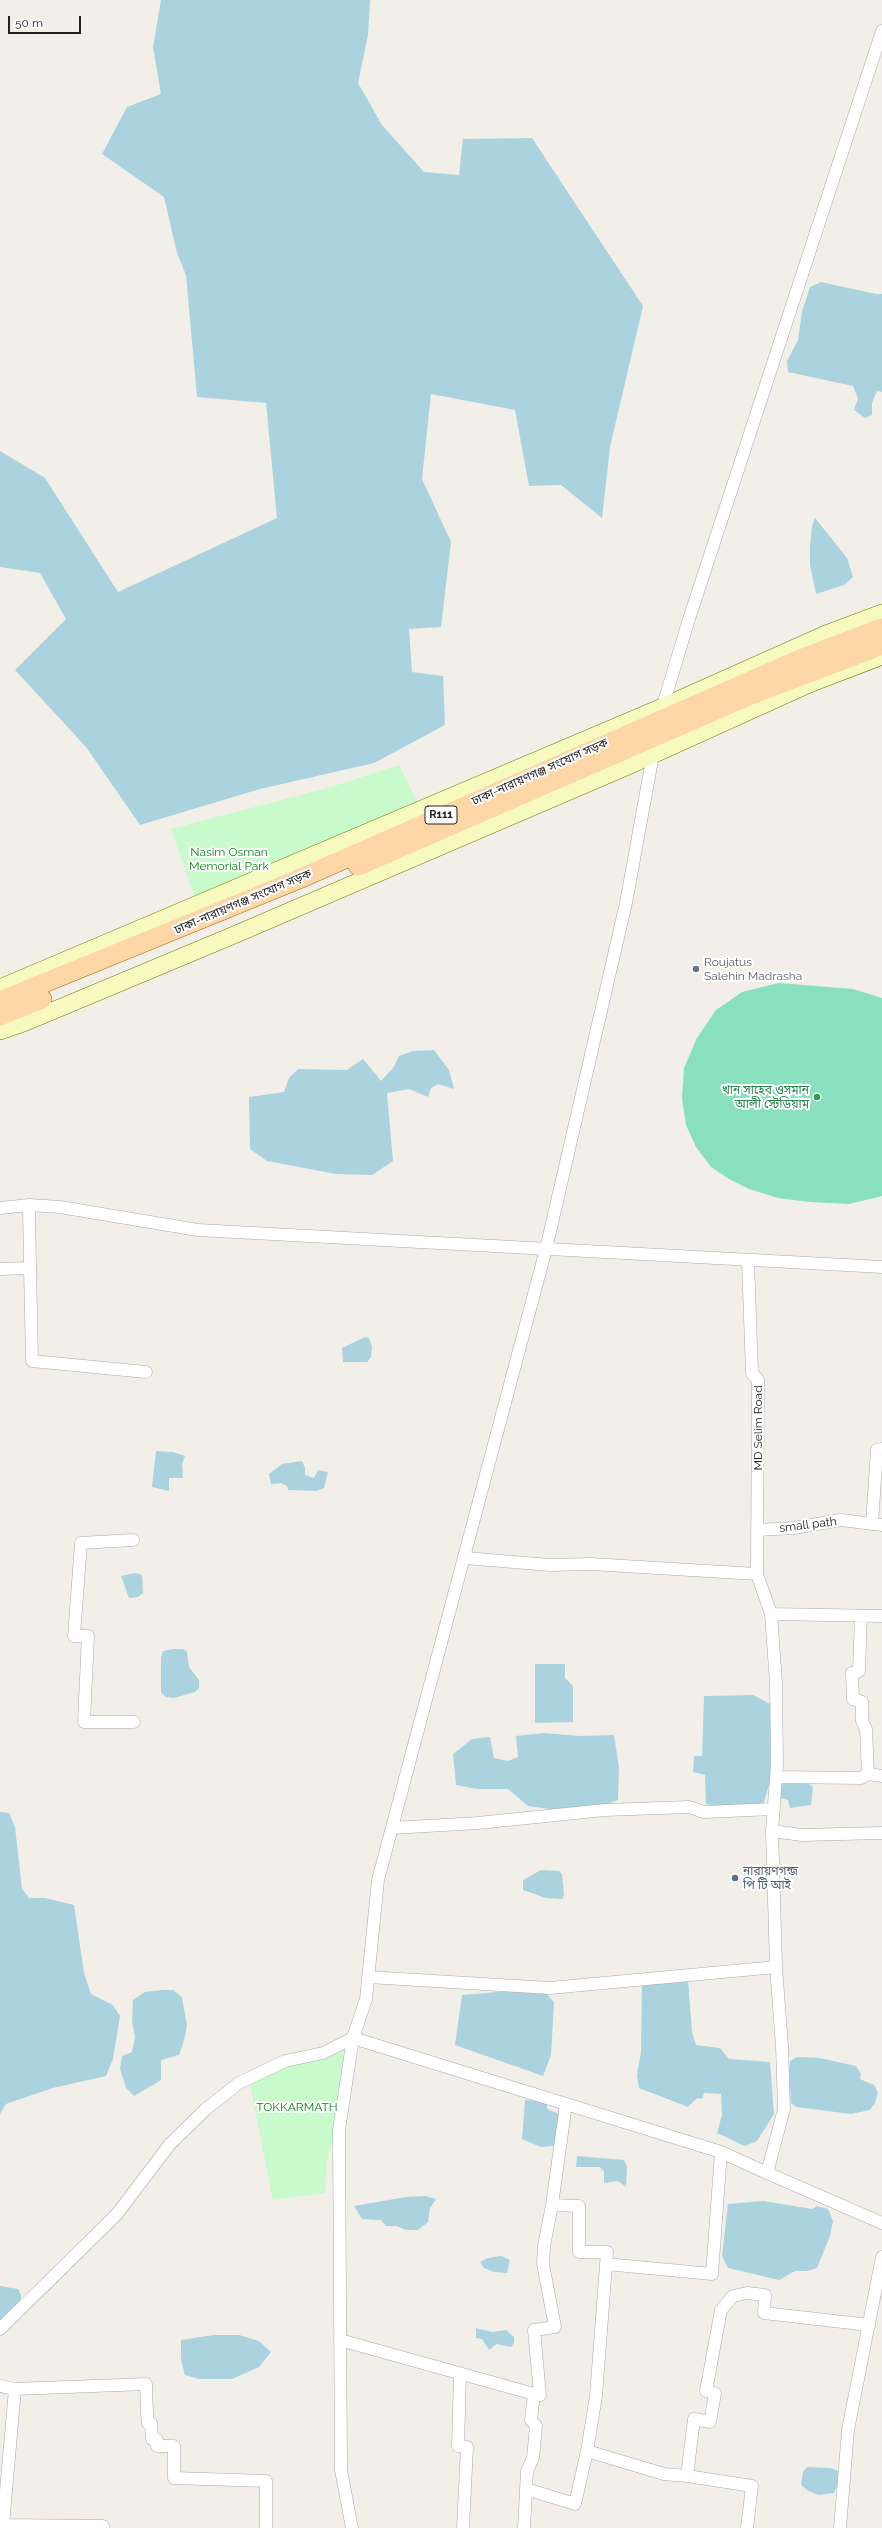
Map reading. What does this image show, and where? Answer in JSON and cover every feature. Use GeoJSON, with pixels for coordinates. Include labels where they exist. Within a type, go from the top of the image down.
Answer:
{"type":"FeatureCollection","features":[{"type":"Feature","properties":{"kind":"main road","name":"ঢাকা-নারায়ণগঞ্জ সংযোগ সড়ক"},"geometry":{"type":"LineString","coordinates":[[0,1001],[298,879],[661,713],[882,628]]}},
{"type":"Feature","properties":{"kind":"main road","name":"ঢাকা-নারায়ণগঞ্জ সংযোগ সড়ক"},"geometry":{"type":"LineString","coordinates":[[0,1016],[368,862],[654,746],[746,697],[882,645]]}},
{"type":"Feature","properties":{"kind":"street"},"geometry":{"type":"LineString","coordinates":[[661,713],[882,31]]}},
{"type":"Feature","properties":{"kind":"street"},"geometry":{"type":"LineString","coordinates":[[0,988],[661,713],[826,634],[882,613]]}},
{"type":"Feature","properties":{"kind":"street"},"geometry":{"type":"LineString","coordinates":[[0,1031],[26,1022],[220,941],[654,746],[882,656]]}},
{"type":"Feature","properties":{"kind":"street"},"geometry":{"type":"LineString","coordinates":[[352,2528],[341,2470],[339,2130],[353,2038],[366,1999],[378,1880],[465,1558],[546,1249],[626,903],[654,746]]}},
{"type":"Feature","properties":{"kind":"street"},"geometry":{"type":"LineString","coordinates":[[29,1205],[32,1361],[146,1372]]}},
{"type":"Feature","properties":{"kind":"street"},"geometry":{"type":"LineString","coordinates":[[0,1208],[29,1205],[60,1207],[198,1230],[748,1261],[882,1267]]}},
{"type":"Feature","properties":{"kind":"street","name":"MD Selim Road"},"geometry":{"type":"LineString","coordinates":[[748,1261],[752,1373],[758,1380],[757,1574]]}},
{"type":"Feature","properties":{"kind":"street"},"geometry":{"type":"LineString","coordinates":[[0,1269],[30,1268]]}},
{"type":"Feature","properties":{"kind":"street"},"geometry":{"type":"LineString","coordinates":[[877,1524],[877,1450],[882,1449]]}},
{"type":"Feature","properties":{"kind":"street","name":"small path"},"geometry":{"type":"LineString","coordinates":[[757,1530],[794,1528],[840,1520],[877,1524]]}},
{"type":"Feature","properties":{"kind":"street"},"geometry":{"type":"LineString","coordinates":[[133,1540],[81,1542],[74,1636],[88,1636],[84,1722],[134,1722]]}},
{"type":"Feature","properties":{"kind":"street"},"geometry":{"type":"LineString","coordinates":[[465,1558],[550,1565],[591,1564],[757,1574],[772,1614],[776,1676],[776,1777],[772,1831],[776,1967],[782,2046],[784,2109],[767,2173]]}},
{"type":"Feature","properties":{"kind":"street"},"geometry":{"type":"LineString","coordinates":[[772,1614],[882,1616]]}},
{"type":"Feature","properties":{"kind":"street"},"geometry":{"type":"LineString","coordinates":[[861,1616],[859,1671],[852,1673],[853,1699],[862,1702],[862,1721],[866,1729],[868,1774]]}},
{"type":"Feature","properties":{"kind":"street"},"geometry":{"type":"LineString","coordinates":[[776,1777],[861,1778],[868,1774],[882,1776]]}},
{"type":"Feature","properties":{"kind":"street"},"geometry":{"type":"LineString","coordinates":[[392,1828],[485,1822],[605,1810],[689,1807],[704,1812],[774,1809]]}},
{"type":"Feature","properties":{"kind":"street"},"geometry":{"type":"LineString","coordinates":[[772,1831],[802,1835],[882,1833]]}},
{"type":"Feature","properties":{"kind":"street"},"geometry":{"type":"LineString","coordinates":[[368,1977],[550,1988],[776,1967]]}},
{"type":"Feature","properties":{"kind":"street"},"geometry":{"type":"LineString","coordinates":[[0,2329],[117,2214],[170,2144],[206,2109],[239,2083],[286,2061],[323,2053],[353,2038],[722,2152],[882,2223]]}},
{"type":"Feature","properties":{"kind":"street"},"geometry":{"type":"LineString","coordinates":[[340,2340],[540,2395],[534,2330],[555,2327],[543,2264],[546,2228],[552,2205],[566,2104]]}},
{"type":"Feature","properties":{"kind":"street"},"geometry":{"type":"LineString","coordinates":[[606,2264],[712,2274],[722,2152]]}},
{"type":"Feature","properties":{"kind":"street"},"geometry":{"type":"LineString","coordinates":[[526,2489],[575,2504],[587,2451],[596,2396],[607,2252],[579,2252],[579,2206],[552,2205]]}},
{"type":"Feature","properties":{"kind":"street"},"geometry":{"type":"LineString","coordinates":[[840,2528],[848,2430],[882,2257]]}},
{"type":"Feature","properties":{"kind":"street"},"geometry":{"type":"LineString","coordinates":[[687,2476],[694,2419],[710,2422],[715,2393],[706,2391],[721,2310],[727,2301],[733,2296],[747,2293],[765,2295],[764,2313],[869,2325]]}},
{"type":"Feature","properties":{"kind":"street"},"geometry":{"type":"LineString","coordinates":[[460,2374],[458,2446],[467,2448],[463,2528]]}},
{"type":"Feature","properties":{"kind":"street"},"geometry":{"type":"LineString","coordinates":[[0,2386],[15,2389],[146,2384],[147,2414],[148,2423],[151,2423],[152,2439],[157,2440],[157,2446],[174,2446],[174,2478],[266,2481],[266,2528]]}},
{"type":"Feature","properties":{"kind":"street"},"geometry":{"type":"LineString","coordinates":[[15,2389],[3,2525],[103,2526],[103,2528]]}},
{"type":"Feature","properties":{"kind":"street"},"geometry":{"type":"LineString","coordinates":[[524,2528],[527,2471],[533,2458],[536,2426],[531,2420],[534,2394]]}},
{"type":"Feature","properties":{"kind":"street"},"geometry":{"type":"LineString","coordinates":[[587,2451],[664,2474],[752,2486],[747,2528]]}},
{"type":"Feature","properties":{"kind":"green space","name":"Nasim Osman Memorial Park"},"geometry":{"type":"Polygon","coordinates":[[[399,765],[427,821],[202,918],[171,829],[331,787],[399,765]]]}},
{"type":"Feature","properties":{"kind":"green space"},"geometry":{"type":"Polygon","coordinates":[[[779,983],[853,989],[882,998],[882,1196],[849,1204],[810,1202],[778,1198],[749,1189],[729,1179],[711,1167],[696,1147],[686,1125],[682,1099],[684,1068],[697,1038],[716,1010],[742,992],[779,983]]]}},
{"type":"Feature","properties":{"kind":"green space","name":"TOKKARMATH"},"geometry":{"type":"Polygon","coordinates":[[[347,2041],[345,2091],[327,2161],[325,2193],[273,2200],[249,2079],[347,2041]]]}},
{"type":"Feature","properties":{"kind":"water"},"geometry":{"type":"Polygon","coordinates":[[[161,0],[370,0],[368,35],[358,83],[382,125],[424,172],[459,175],[463,139],[532,138],[643,306],[610,447],[602,518],[561,485],[529,486],[515,410],[431,394],[422,479],[451,542],[441,627],[409,629],[412,672],[443,676],[445,725],[374,763],[260,789],[140,825],[86,747],[15,670],[66,619],[40,573],[0,567],[0,451],[45,478],[118,592],[277,518],[266,403],[197,397],[186,275],[177,253],[164,197],[102,154],[127,107],[161,94],[153,47],[161,0]]]}},
{"type":"Feature","properties":{"kind":"water"},"geometry":{"type":"Polygon","coordinates":[[[821,282],[882,294],[882,392],[877,391],[872,403],[872,415],[865,418],[854,410],[858,399],[853,386],[788,372],[787,361],[798,340],[802,312],[810,287],[821,282]]]}},
{"type":"Feature","properties":{"kind":"water"},"geometry":{"type":"Polygon","coordinates":[[[815,518],[847,558],[853,577],[844,585],[816,594],[810,565],[812,526],[815,518]]]}},
{"type":"Feature","properties":{"kind":"water"},"geometry":{"type":"Polygon","coordinates":[[[434,1050],[449,1070],[454,1089],[438,1084],[431,1088],[428,1097],[409,1089],[387,1093],[393,1161],[372,1175],[336,1174],[267,1161],[250,1149],[249,1097],[284,1092],[289,1078],[298,1069],[347,1070],[363,1059],[381,1081],[393,1068],[399,1056],[413,1051],[434,1050]]]}},
{"type":"Feature","properties":{"kind":"water"},"geometry":{"type":"Polygon","coordinates":[[[365,1337],[369,1338],[372,1347],[371,1357],[367,1362],[343,1362],[342,1348],[365,1337]]]}},
{"type":"Feature","properties":{"kind":"water"},"geometry":{"type":"Polygon","coordinates":[[[156,1451],[173,1452],[185,1456],[182,1464],[183,1478],[169,1478],[169,1491],[152,1487],[156,1451]]]}},
{"type":"Feature","properties":{"kind":"water"},"geometry":{"type":"Polygon","coordinates":[[[302,1461],[305,1468],[305,1475],[314,1478],[318,1470],[328,1472],[324,1488],[317,1491],[288,1490],[287,1486],[281,1483],[271,1484],[269,1474],[282,1464],[302,1461]]]}},
{"type":"Feature","properties":{"kind":"water"},"geometry":{"type":"Polygon","coordinates":[[[135,1573],[142,1575],[143,1593],[138,1597],[129,1598],[121,1576],[135,1573]]]}},
{"type":"Feature","properties":{"kind":"water"},"geometry":{"type":"Polygon","coordinates":[[[183,1649],[187,1652],[189,1667],[199,1680],[199,1688],[195,1692],[174,1698],[166,1697],[161,1692],[161,1658],[163,1651],[183,1649]]]}},
{"type":"Feature","properties":{"kind":"water"},"geometry":{"type":"Polygon","coordinates":[[[535,1664],[565,1664],[565,1678],[573,1686],[573,1722],[535,1723],[535,1664]]]}},
{"type":"Feature","properties":{"kind":"water"},"geometry":{"type":"Polygon","coordinates":[[[753,1695],[770,1704],[771,1777],[763,1806],[721,1807],[706,1804],[705,1775],[693,1772],[694,1756],[702,1756],[704,1696],[753,1695]]]}},
{"type":"Feature","properties":{"kind":"water"},"geometry":{"type":"Polygon","coordinates":[[[544,1733],[580,1736],[614,1735],[619,1767],[618,1800],[595,1808],[564,1811],[528,1806],[508,1789],[477,1789],[456,1785],[453,1754],[472,1739],[490,1737],[494,1758],[508,1761],[518,1757],[516,1736],[544,1733]]]}},
{"type":"Feature","properties":{"kind":"water"},"geometry":{"type":"Polygon","coordinates":[[[780,1780],[805,1781],[813,1787],[811,1805],[790,1808],[788,1800],[780,1798],[780,1780]]]}},
{"type":"Feature","properties":{"kind":"water"},"geometry":{"type":"Polygon","coordinates":[[[0,1812],[9,1813],[15,1827],[22,1889],[29,1898],[45,1898],[74,1905],[84,1973],[91,1994],[113,2005],[120,2016],[113,2059],[106,2076],[53,2088],[6,2104],[0,2114],[0,1812]]]}},
{"type":"Feature","properties":{"kind":"water"},"geometry":{"type":"Polygon","coordinates":[[[541,1870],[559,1871],[562,1874],[564,1895],[562,1899],[546,1898],[523,1890],[523,1880],[541,1870]]]}},
{"type":"Feature","properties":{"kind":"water"},"geometry":{"type":"Polygon","coordinates":[[[688,1980],[692,2032],[696,2045],[720,2048],[729,2059],[770,2062],[774,2114],[757,2141],[745,2146],[717,2133],[722,2115],[721,2094],[704,2093],[702,2099],[697,2098],[688,2107],[639,2088],[637,2075],[641,2052],[642,1982],[688,1980]]]}},
{"type":"Feature","properties":{"kind":"water"},"geometry":{"type":"Polygon","coordinates":[[[173,1990],[182,1997],[187,2026],[183,2044],[179,2055],[161,2060],[161,2080],[134,2096],[126,2088],[120,2069],[122,2056],[132,2052],[135,2037],[132,2022],[133,2000],[145,1992],[173,1990]]]}},
{"type":"Feature","properties":{"kind":"water"},"geometry":{"type":"Polygon","coordinates":[[[510,1991],[545,1992],[554,2002],[551,2055],[543,2076],[455,2045],[462,1995],[510,1991]]]}},
{"type":"Feature","properties":{"kind":"water"},"geometry":{"type":"Polygon","coordinates":[[[797,2057],[820,2058],[856,2066],[861,2074],[860,2079],[874,2085],[878,2093],[875,2103],[870,2110],[851,2114],[796,2107],[791,2103],[789,2073],[790,2061],[797,2057]]]}},
{"type":"Feature","properties":{"kind":"water"},"geometry":{"type":"Polygon","coordinates":[[[525,2100],[547,2102],[547,2109],[559,2114],[554,2146],[541,2147],[522,2139],[525,2100]]]}},
{"type":"Feature","properties":{"kind":"water"},"geometry":{"type":"Polygon","coordinates":[[[577,2156],[624,2160],[627,2167],[626,2187],[618,2181],[604,2183],[604,2172],[600,2167],[576,2167],[577,2156]]]}},
{"type":"Feature","properties":{"kind":"water"},"geometry":{"type":"Polygon","coordinates":[[[426,2196],[436,2199],[430,2208],[428,2222],[418,2230],[406,2230],[397,2226],[386,2226],[381,2220],[362,2219],[354,2206],[406,2197],[426,2196]]]}},
{"type":"Feature","properties":{"kind":"water"},"geometry":{"type":"Polygon","coordinates":[[[763,2201],[812,2209],[817,2206],[828,2209],[833,2221],[830,2236],[817,2268],[807,2271],[795,2271],[779,2280],[728,2268],[722,2256],[728,2204],[763,2201]]]}},
{"type":"Feature","properties":{"kind":"water"},"geometry":{"type":"Polygon","coordinates":[[[501,2256],[510,2260],[507,2273],[494,2272],[484,2268],[480,2262],[488,2258],[501,2256]]]}},
{"type":"Feature","properties":{"kind":"water"},"geometry":{"type":"Polygon","coordinates":[[[0,2286],[18,2289],[21,2295],[21,2300],[0,2321],[0,2286]]]}},
{"type":"Feature","properties":{"kind":"water"},"geometry":{"type":"Polygon","coordinates":[[[476,2328],[492,2332],[506,2330],[514,2337],[514,2343],[511,2347],[497,2344],[489,2350],[482,2339],[476,2338],[476,2328]]]}},
{"type":"Feature","properties":{"kind":"water"},"geometry":{"type":"Polygon","coordinates":[[[214,2335],[239,2335],[259,2341],[271,2352],[259,2367],[232,2379],[199,2379],[185,2375],[181,2359],[181,2340],[214,2335]]]}},
{"type":"Feature","properties":{"kind":"water"},"geometry":{"type":"Polygon","coordinates":[[[807,2467],[831,2468],[838,2471],[840,2480],[834,2493],[819,2495],[808,2491],[801,2485],[803,2472],[807,2467]]]}},
{"type":"Feature","properties":{"kind":"place","name":"Roujatus Salehin Madrasha"},"geometry":{"type":"Point","coordinates":[696,969]}},
{"type":"Feature","properties":{"kind":"place","name":"খান সাহেব ওসমান আলী স্টেডিয়াম"},"geometry":{"type":"Point","coordinates":[817,1097]}},
{"type":"Feature","properties":{"kind":"place","name":"নারায়ণগন্জ পি টি আই"},"geometry":{"type":"Point","coordinates":[735,1878]}}]}
